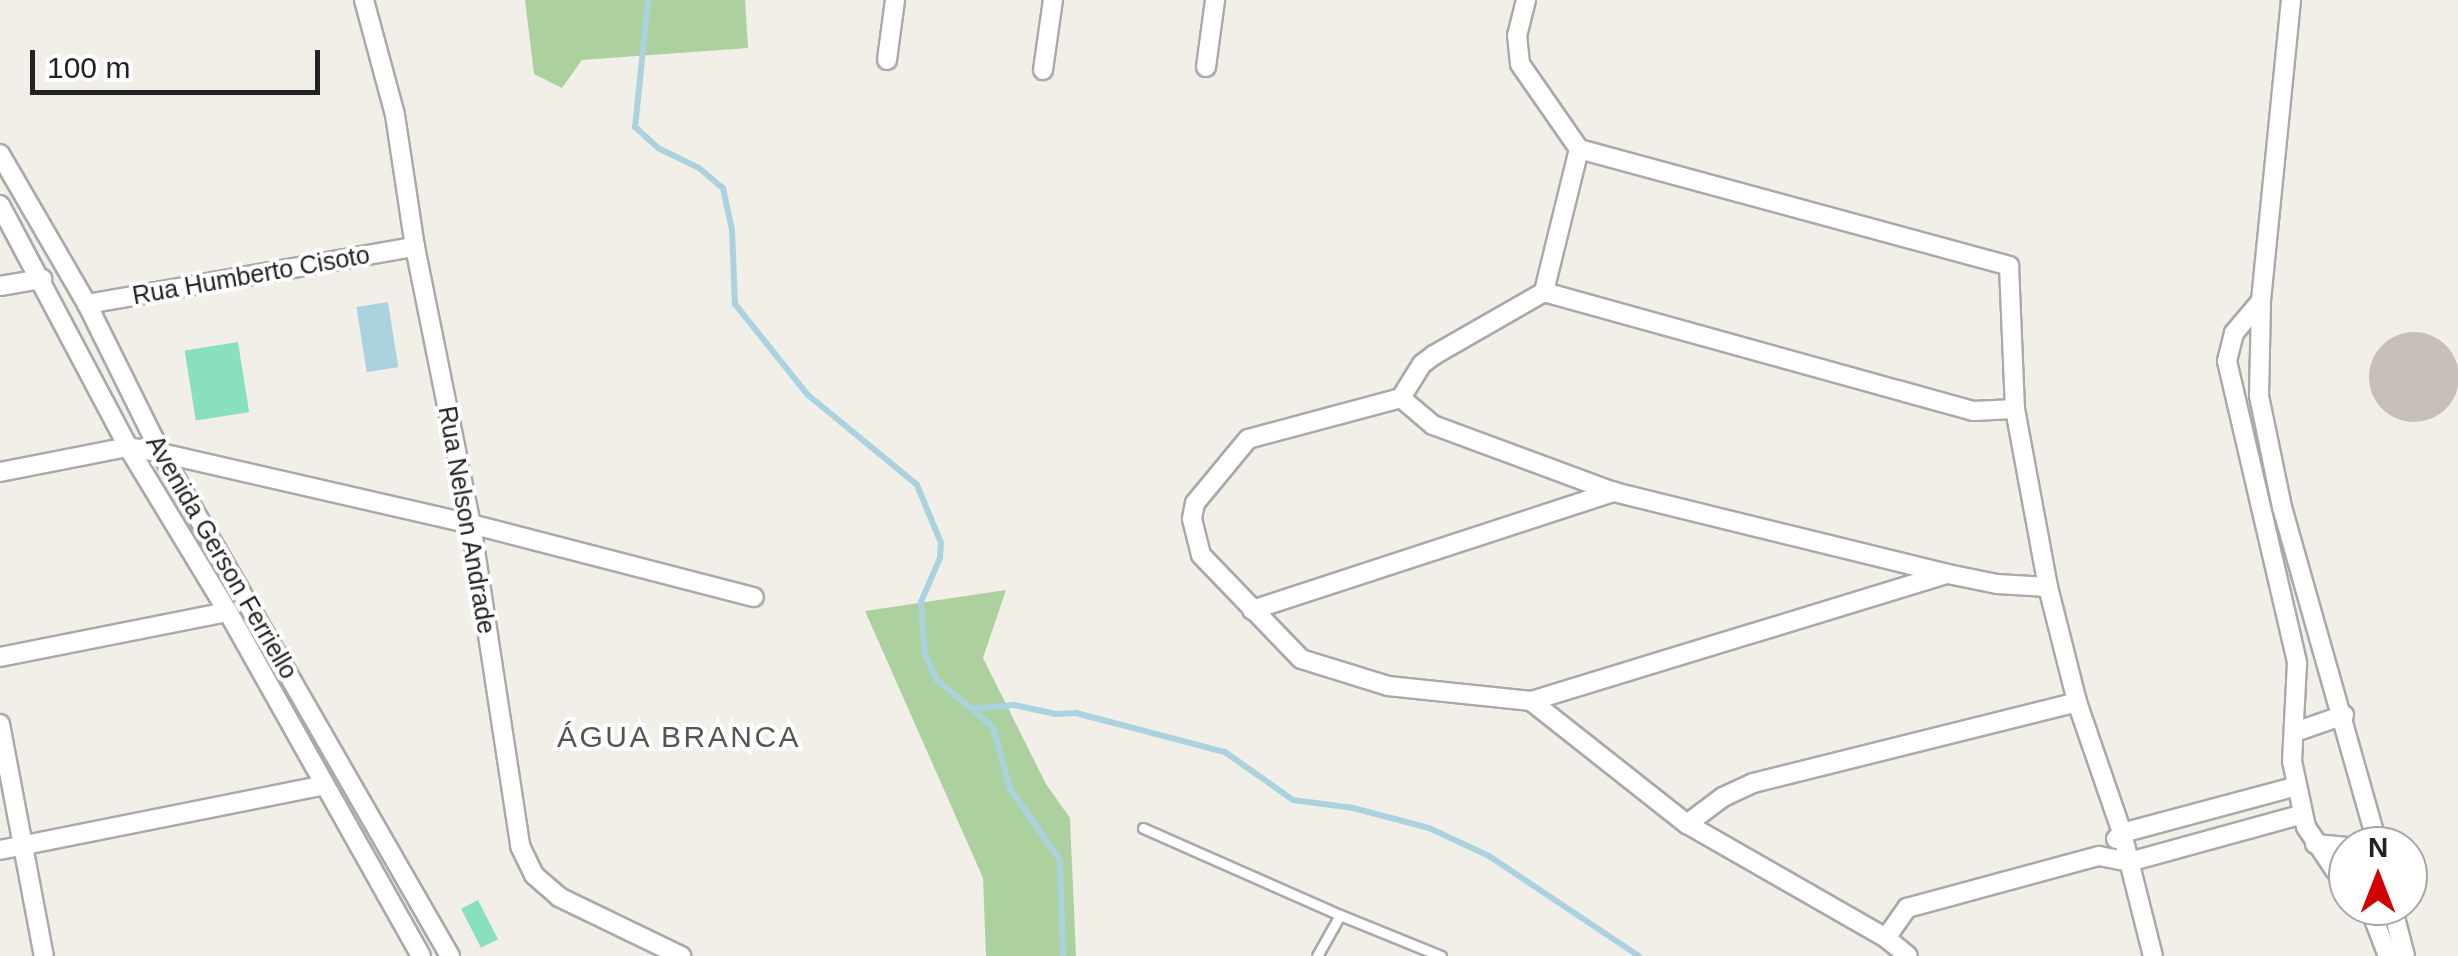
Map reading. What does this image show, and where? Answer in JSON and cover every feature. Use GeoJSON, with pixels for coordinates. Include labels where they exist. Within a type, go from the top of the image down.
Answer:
{"type":"FeatureCollection","features":[{"type":"Feature","properties":{"kind":"street","name":"Rua Nelson Andrade"},"geometry":{"type":"LineString","coordinates":[[364,0],[394,115],[415,246],[470,524],[516,830],[528,863],[559,897],[681,956]]}},
{"type":"Feature","properties":{"kind":"street"},"geometry":{"type":"LineString","coordinates":[[887,60],[896,0]]}},
{"type":"Feature","properties":{"kind":"street"},"geometry":{"type":"LineString","coordinates":[[1044,70],[1053,0]]}},
{"type":"Feature","properties":{"kind":"street"},"geometry":{"type":"LineString","coordinates":[[1206,67],[1215,0]]}},
{"type":"Feature","properties":{"kind":"street"},"geometry":{"type":"LineString","coordinates":[[1526,0],[1517,35],[1520,64],[1579,149],[2006,264],[2010,273],[2015,409],[2048,587],[2077,702],[2122,833],[2152,956]]}},
{"type":"Feature","properties":{"kind":"street"},"geometry":{"type":"LineString","coordinates":[[2291,0],[2261,302],[2263,414],[2282,508],[2344,715],[2372,826]]}},
{"type":"Feature","properties":{"kind":"street"},"geometry":{"type":"LineString","coordinates":[[1544,292],[1579,149]]}},
{"type":"Feature","properties":{"kind":"street","name":"Avenida Gerson Ferriello"},"geometry":{"type":"LineString","coordinates":[[0,154],[87,304],[161,453],[450,956]]}},
{"type":"Feature","properties":{"kind":"street","name":"Avenida Gerson Ferriello"},"geometry":{"type":"LineString","coordinates":[[0,205],[128,447],[228,612],[418,956]]}},
{"type":"Feature","properties":{"kind":"street","name":"Rua Humberto Cisoto"},"geometry":{"type":"LineString","coordinates":[[87,304],[415,246]]}},
{"type":"Feature","properties":{"kind":"street"},"geometry":{"type":"LineString","coordinates":[[0,286],[42,279]]}},
{"type":"Feature","properties":{"kind":"street"},"geometry":{"type":"LineString","coordinates":[[1948,574],[1530,702],[1388,686],[1310,664],[1290,652],[1201,555],[1192,519],[1198,498],[1252,436],[1400,398],[1422,364],[1434,355],[1544,292],[1973,411],[2015,409]]}},
{"type":"Feature","properties":{"kind":"street"},"geometry":{"type":"LineString","coordinates":[[2261,302],[2234,333],[2226,361],[2297,663],[2292,760],[2297,786],[2315,844],[2328,858]]}},
{"type":"Feature","properties":{"kind":"street"},"geometry":{"type":"LineString","coordinates":[[1400,398],[1433,425],[1614,492],[1948,574],[1998,584],[2048,587]]}},
{"type":"Feature","properties":{"kind":"street"},"geometry":{"type":"LineString","coordinates":[[0,472],[128,447],[470,524],[754,597]]}},
{"type":"Feature","properties":{"kind":"street"},"geometry":{"type":"LineString","coordinates":[[1252,610],[1614,492]]}},
{"type":"Feature","properties":{"kind":"street"},"geometry":{"type":"LineString","coordinates":[[0,657],[228,612]]}},
{"type":"Feature","properties":{"kind":"street"},"geometry":{"type":"LineString","coordinates":[[1530,702],[1687,824],[1886,938],[1908,956]]}},
{"type":"Feature","properties":{"kind":"street"},"geometry":{"type":"LineString","coordinates":[[1687,824],[1723,797],[1754,783],[2077,702]]}},
{"type":"Feature","properties":{"kind":"street"},"geometry":{"type":"LineString","coordinates":[[2294,732],[2344,715]]}},
{"type":"Feature","properties":{"kind":"street"},"geometry":{"type":"LineString","coordinates":[[0,724],[44,956]]}},
{"type":"Feature","properties":{"kind":"street"},"geometry":{"type":"LineString","coordinates":[[0,850],[325,785]]}},
{"type":"Feature","properties":{"kind":"street"},"geometry":{"type":"LineString","coordinates":[[2099,856],[2122,833],[2297,786]]}},
{"type":"Feature","properties":{"kind":"street"},"geometry":{"type":"LineString","coordinates":[[1886,938],[1906,908],[2099,856],[2129,862],[2303,814]]}},
{"type":"Feature","properties":{"kind":"street"},"geometry":{"type":"LineString","coordinates":[[2315,844],[2328,845]]}},
{"type":"Feature","properties":{"kind":"street"},"geometry":{"type":"LineString","coordinates":[[2377,926],[2388,956]]}},
{"type":"Feature","properties":{"kind":"street"},"geometry":{"type":"LineString","coordinates":[[2397,926],[2405,956]]}},
{"type":"Feature","properties":{"kind":"lane"},"geometry":{"type":"LineString","coordinates":[[1143,828],[1440,956]]}},
{"type":"Feature","properties":{"kind":"lane"},"geometry":{"type":"LineString","coordinates":[[1317,956],[1340,915]]}},
{"type":"Feature","properties":{"kind":"green space"},"geometry":{"type":"Polygon","coordinates":[[[525,0],[745,0],[748,48],[582,60],[562,88],[534,74],[525,0]]]}},
{"type":"Feature","properties":{"kind":"green space"},"geometry":{"type":"Polygon","coordinates":[[[238,342],[249,412],[196,421],[185,350],[238,342]]]}},
{"type":"Feature","properties":{"kind":"green space"},"geometry":{"type":"Polygon","coordinates":[[[1006,590],[983,658],[1046,784],[1070,818],[1076,956],[986,956],[983,878],[865,611],[1006,590]]]}},
{"type":"Feature","properties":{"kind":"green space"},"geometry":{"type":"Polygon","coordinates":[[[478,900],[498,939],[481,948],[461,909],[478,900]]]}},
{"type":"Feature","properties":{"kind":"water"},"geometry":{"type":"Polygon","coordinates":[[[388,302],[398,367],[367,372],[356,307],[388,302]]]}},
{"type":"Feature","properties":{"kind":"building"},"geometry":{"type":"Polygon","coordinates":[[[2414,332],[2431,335],[2446,345],[2456,360],[2456,394],[2446,409],[2431,419],[2414,422],[2397,419],[2382,409],[2372,394],[2369,377],[2372,360],[2382,345],[2397,335],[2414,332]]]}},
{"type":"Feature","properties":{"kind":"waterway"},"geometry":{"type":"LineString","coordinates":[[648,0],[635,127],[658,148],[699,168],[723,188],[732,230],[735,304],[808,395],[917,485],[941,543],[940,558],[921,602],[925,654],[936,679],[993,727],[1010,789],[1060,860],[1063,956]]}},
{"type":"Feature","properties":{"kind":"waterway"},"geometry":{"type":"LineString","coordinates":[[972,709],[1014,705],[1056,714],[1076,713],[1225,752],[1293,800],[1353,808],[1429,828],[1489,856],[1639,956]]}},
{"type":"Feature","properties":{"kind":"district","name":"ÁGUA BRANCA"},"geometry":{"type":"Point","coordinates":[679,737]}}]}
